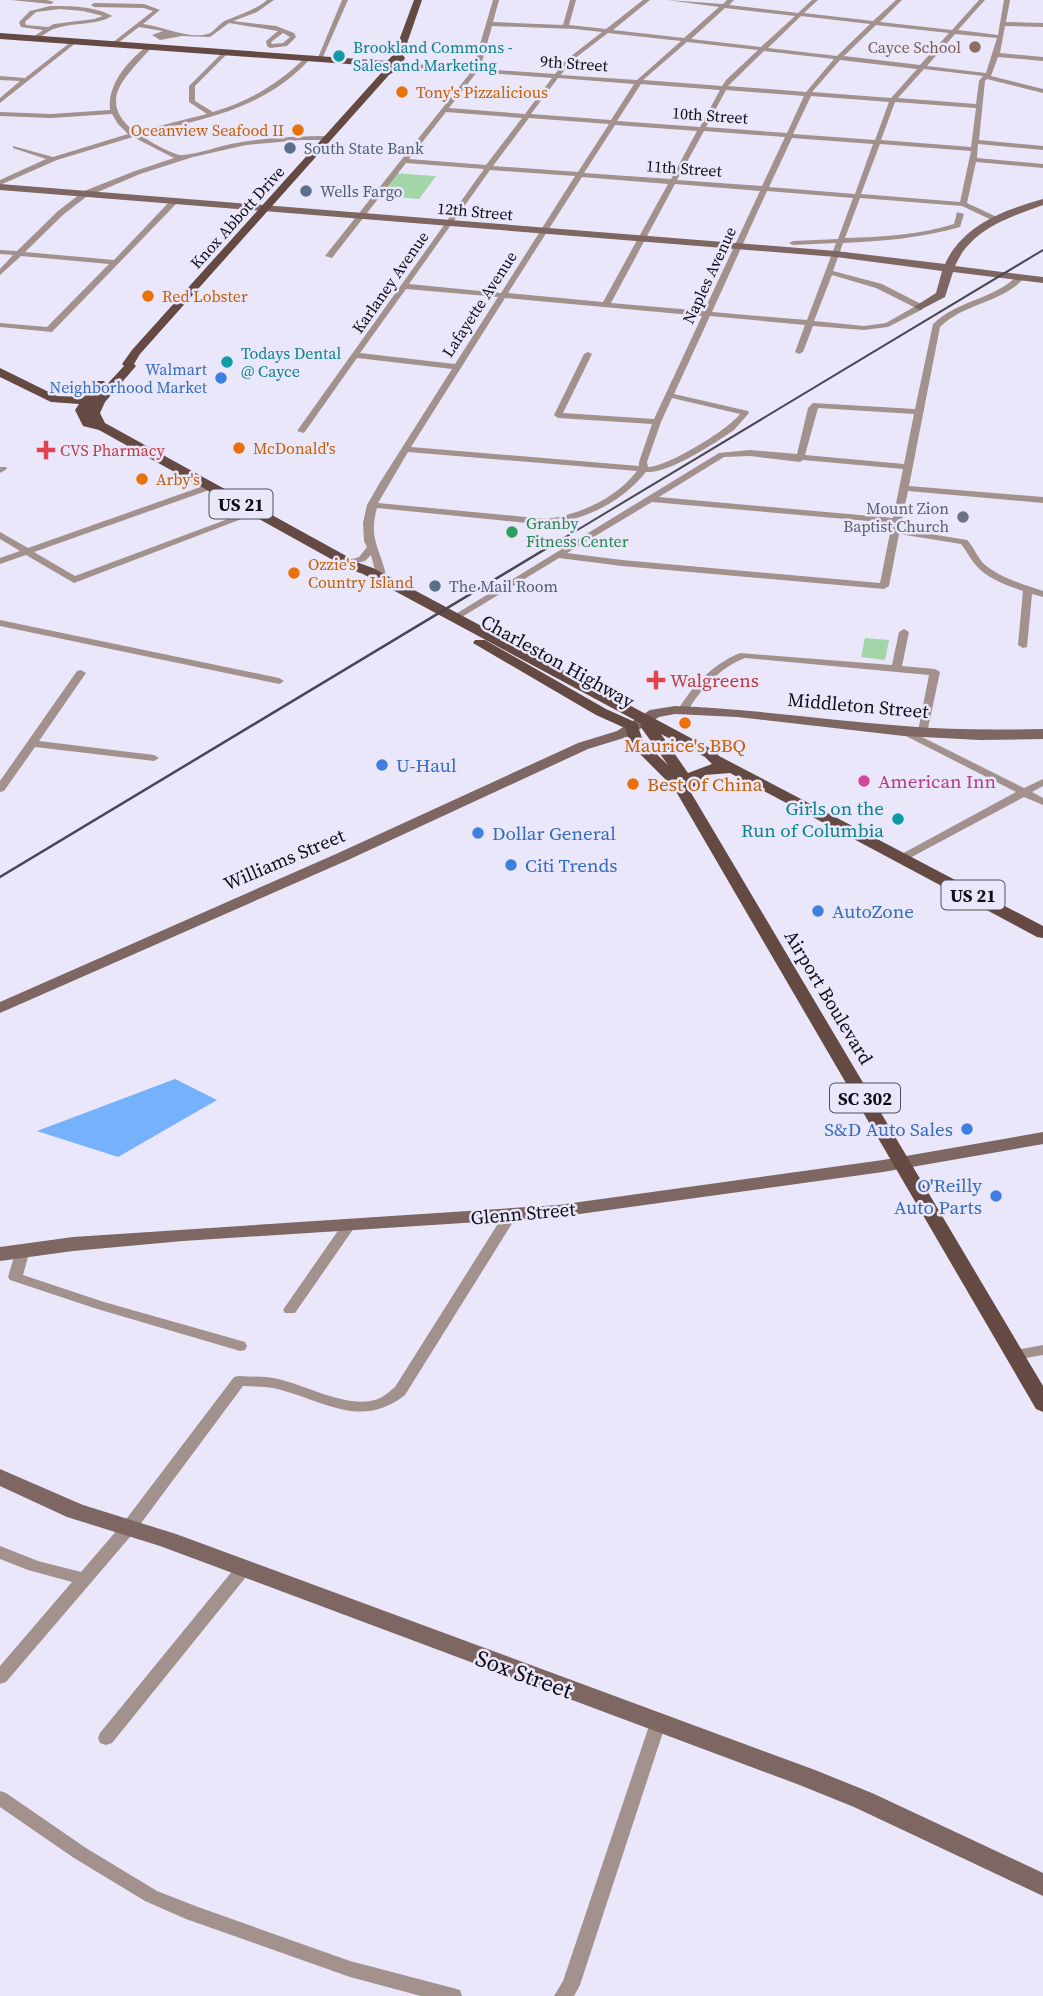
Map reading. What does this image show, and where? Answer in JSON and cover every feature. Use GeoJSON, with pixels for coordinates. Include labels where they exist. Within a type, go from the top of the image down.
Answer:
{"type":"FeatureCollection","features":[{"type":"Feature","properties":{"kind":"main road","name":"Knox Abbott Drive"},"geometry":{"type":"LineString","coordinates":[[91,400],[116,381],[130,366],[128,364],[393,64],[418,0]]}},
{"type":"Feature","properties":{"kind":"main road","name":"9th Street"},"geometry":{"type":"LineString","coordinates":[[0,36],[393,64]]}},
{"type":"Feature","properties":{"kind":"main road"},"geometry":{"type":"LineString","coordinates":[[0,372],[55,399],[91,400],[118,368],[128,364]]}},
{"type":"Feature","properties":{"kind":"main road","name":"Charleston Highway"},"geometry":{"type":"LineString","coordinates":[[91,400],[100,425],[127,442],[454,618],[629,723]]}},
{"type":"Feature","properties":{"kind":"main road","name":"Charleston Highway"},"geometry":{"type":"LineString","coordinates":[[351,564],[355,574],[601,712],[710,754],[714,760]]}},
{"type":"Feature","properties":{"kind":"main road","name":"Airport Boulevard"},"geometry":{"type":"LineString","coordinates":[[629,723],[657,737],[1043,1404]]}},
{"type":"Feature","properties":{"kind":"main road","name":"Airport Boulevard"},"geometry":{"type":"LineString","coordinates":[[629,723],[636,742],[685,789]]}},
{"type":"Feature","properties":{"kind":"main road","name":"Charleston Highway"},"geometry":{"type":"LineString","coordinates":[[657,737],[701,758],[714,760],[734,769],[1043,933]]}},
{"type":"Feature","properties":{"kind":"main road"},"geometry":{"type":"LineString","coordinates":[[685,789],[698,772],[718,768],[734,769]]}},
{"type":"Feature","properties":{"kind":"street"},"geometry":{"type":"LineString","coordinates":[[14,0],[142,6],[157,10],[114,44]]}},
{"type":"Feature","properties":{"kind":"street"},"geometry":{"type":"LineString","coordinates":[[173,31],[155,35],[160,38],[182,35],[209,41],[219,40],[212,34],[217,27],[249,14],[271,0]]}},
{"type":"Feature","properties":{"kind":"street"},"geometry":{"type":"LineString","coordinates":[[318,59],[345,0]]}},
{"type":"Feature","properties":{"kind":"street"},"geometry":{"type":"LineString","coordinates":[[329,256],[475,70],[496,0]]}},
{"type":"Feature","properties":{"kind":"street"},"geometry":{"type":"LineString","coordinates":[[566,26],[573,0]]}},
{"type":"Feature","properties":{"kind":"street","name":"Karlaney Avenue"},"geometry":{"type":"LineString","coordinates":[[301,431],[488,168],[568,61],[647,0]]}},
{"type":"Feature","properties":{"kind":"street"},"geometry":{"type":"LineString","coordinates":[[670,0],[727,3],[799,15],[1000,37]]}},
{"type":"Feature","properties":{"kind":"street"},"geometry":{"type":"LineString","coordinates":[[606,304],[671,181],[732,76],[815,0]]}},
{"type":"Feature","properties":{"kind":"street","name":"Naples Avenue"},"geometry":{"type":"LineString","coordinates":[[644,469],[643,462],[657,422],[807,94],[839,57],[899,0]]}},
{"type":"Feature","properties":{"kind":"street"},"geometry":{"type":"LineString","coordinates":[[799,352],[893,100],[982,0]]}},
{"type":"Feature","properties":{"kind":"street"},"geometry":{"type":"LineString","coordinates":[[995,0],[1007,1],[996,55],[988,76],[982,81],[973,160],[963,204],[996,220]]}},
{"type":"Feature","properties":{"kind":"street","name":"Lafayette Avenue"},"geometry":{"type":"LineString","coordinates":[[382,579],[368,523],[372,505],[645,72],[727,3]]}},
{"type":"Feature","properties":{"kind":"street"},"geometry":{"type":"LineString","coordinates":[[34,39],[47,29],[61,24],[103,20],[109,16],[92,11],[48,8],[30,13],[22,22],[23,26],[47,29]]}},
{"type":"Feature","properties":{"kind":"street"},"geometry":{"type":"LineString","coordinates":[[229,21],[276,27],[281,31]]}},
{"type":"Feature","properties":{"kind":"street"},"geometry":{"type":"LineString","coordinates":[[490,24],[566,26],[839,57],[988,76],[1043,91]]}},
{"type":"Feature","properties":{"kind":"street"},"geometry":{"type":"LineString","coordinates":[[1002,24],[1043,25]]}},
{"type":"Feature","properties":{"kind":"street"},"geometry":{"type":"LineString","coordinates":[[138,25],[182,35]]}},
{"type":"Feature","properties":{"kind":"street"},"geometry":{"type":"LineString","coordinates":[[0,100],[74,42]]}},
{"type":"Feature","properties":{"kind":"street"},"geometry":{"type":"LineString","coordinates":[[149,47],[115,87],[112,101],[114,112],[122,125],[134,134],[183,159]]}},
{"type":"Feature","properties":{"kind":"street"},"geometry":{"type":"LineString","coordinates":[[213,115],[192,102],[192,86],[226,52]]}},
{"type":"Feature","properties":{"kind":"street"},"geometry":{"type":"LineString","coordinates":[[996,55],[1043,59]]}},
{"type":"Feature","properties":{"kind":"street"},"geometry":{"type":"LineString","coordinates":[[0,185],[53,159],[240,106],[274,90],[308,58]]}},
{"type":"Feature","properties":{"kind":"street","name":"9th Street"},"geometry":{"type":"LineString","coordinates":[[393,64],[979,106]]}},
{"type":"Feature","properties":{"kind":"street"},"geometry":{"type":"LineString","coordinates":[[0,78],[26,80]]}},
{"type":"Feature","properties":{"kind":"street","name":"10th Street"},"geometry":{"type":"LineString","coordinates":[[444,110],[877,142],[1043,148]]}},
{"type":"Feature","properties":{"kind":"street"},"geometry":{"type":"LineString","coordinates":[[0,114],[51,116],[114,112]]}},
{"type":"Feature","properties":{"kind":"street"},"geometry":{"type":"LineString","coordinates":[[0,273],[83,195],[127,176],[183,159],[265,142],[328,138]]}},
{"type":"Feature","properties":{"kind":"street"},"geometry":{"type":"LineString","coordinates":[[15,147],[53,159]]}},
{"type":"Feature","properties":{"kind":"street"},"geometry":{"type":"LineString","coordinates":[[973,160],[1043,166]]}},
{"type":"Feature","properties":{"kind":"street","name":"11th Street"},"geometry":{"type":"LineString","coordinates":[[402,161],[963,204]]}},
{"type":"Feature","properties":{"kind":"street","name":"12th Street"},"geometry":{"type":"LineString","coordinates":[[0,185],[83,195],[738,246],[917,263],[950,262],[1043,280]]}},
{"type":"Feature","properties":{"kind":"street"},"geometry":{"type":"LineString","coordinates":[[0,325],[49,330],[174,202]]}},
{"type":"Feature","properties":{"kind":"street"},"geometry":{"type":"LineString","coordinates":[[403,286],[810,323],[883,327],[941,295],[950,262],[970,236],[996,220],[1043,202]]}},
{"type":"Feature","properties":{"kind":"street"},"geometry":{"type":"LineString","coordinates":[[793,243],[891,237],[953,227],[958,223],[960,214]]}},
{"type":"Feature","properties":{"kind":"street"},"geometry":{"type":"LineString","coordinates":[[0,252],[115,262]]}},
{"type":"Feature","properties":{"kind":"street"},"geometry":{"type":"LineString","coordinates":[[830,272],[869,282],[920,307]]}},
{"type":"Feature","properties":{"kind":"street"},"geometry":{"type":"LineString","coordinates":[[558,555],[622,564],[884,586],[938,324],[968,303],[1016,285],[1021,277]]}},
{"type":"Feature","properties":{"kind":"street"},"geometry":{"type":"LineString","coordinates":[[588,354],[558,415],[657,422]]}},
{"type":"Feature","properties":{"kind":"street"},"geometry":{"type":"LineString","coordinates":[[355,355],[457,367]]}},
{"type":"Feature","properties":{"kind":"street"},"geometry":{"type":"LineString","coordinates":[[406,449],[644,469],[664,467],[729,429],[742,420],[746,413],[670,395]]}},
{"type":"Feature","properties":{"kind":"street"},"geometry":{"type":"LineString","coordinates":[[800,458],[812,408],[816,405],[920,412]]}},
{"type":"Feature","properties":{"kind":"street"},"geometry":{"type":"LineString","coordinates":[[454,618],[708,463],[728,454],[750,453],[909,467]]}},
{"type":"Feature","properties":{"kind":"street"},"geometry":{"type":"LineString","coordinates":[[372,505],[561,521],[581,515],[631,484],[644,469]]}},
{"type":"Feature","properties":{"kind":"street"},"geometry":{"type":"LineString","coordinates":[[0,561],[209,487]]}},
{"type":"Feature","properties":{"kind":"street"},"geometry":{"type":"LineString","coordinates":[[904,488],[1043,500]]}},
{"type":"Feature","properties":{"kind":"street"},"geometry":{"type":"LineString","coordinates":[[651,499],[898,526],[964,542],[983,567],[1043,594]]}},
{"type":"Feature","properties":{"kind":"street"},"geometry":{"type":"LineString","coordinates":[[0,535],[74,580],[255,512]]}},
{"type":"Feature","properties":{"kind":"street"},"geometry":{"type":"LineString","coordinates":[[351,564],[369,563],[374,552]]}},
{"type":"Feature","properties":{"kind":"street"},"geometry":{"type":"LineString","coordinates":[[1023,645],[1028,589]]}},
{"type":"Feature","properties":{"kind":"street"},"geometry":{"type":"LineString","coordinates":[[0,623],[279,681]]}},
{"type":"Feature","properties":{"kind":"street"},"geometry":{"type":"LineString","coordinates":[[897,667],[904,632]]}},
{"type":"Feature","properties":{"kind":"street"},"geometry":{"type":"LineString","coordinates":[[676,710],[727,662],[744,655],[897,667],[935,671],[923,731]]}},
{"type":"Feature","properties":{"kind":"street"},"geometry":{"type":"LineString","coordinates":[[0,789],[79,676],[64,678]]}},
{"type":"Feature","properties":{"kind":"street","name":"Middleton Street"},"geometry":{"type":"LineString","coordinates":[[629,723],[676,710],[904,731],[980,735],[1043,734]]}},
{"type":"Feature","properties":{"kind":"street","name":"Williams Street"},"geometry":{"type":"LineString","coordinates":[[0,1008],[353,852],[583,746],[603,741],[629,723]]}},
{"type":"Feature","properties":{"kind":"street"},"geometry":{"type":"LineString","coordinates":[[904,731],[1043,802]]}},
{"type":"Feature","properties":{"kind":"street"},"geometry":{"type":"LineString","coordinates":[[31,743],[154,758]]}},
{"type":"Feature","properties":{"kind":"street"},"geometry":{"type":"LineString","coordinates":[[133,767],[141,757]]}},
{"type":"Feature","properties":{"kind":"street"},"geometry":{"type":"LineString","coordinates":[[902,858],[1043,782]]}},
{"type":"Feature","properties":{"kind":"street","name":"Glenn Street"},"geometry":{"type":"LineString","coordinates":[[0,1254],[183,1235],[511,1214],[605,1205],[903,1163],[1043,1138]]}},
{"type":"Feature","properties":{"kind":"street"},"geometry":{"type":"LineString","coordinates":[[0,1677],[130,1526],[239,1381],[283,1385],[361,1408],[384,1404],[400,1391],[511,1214]]}},
{"type":"Feature","properties":{"kind":"street"},"geometry":{"type":"LineString","coordinates":[[290,1310],[349,1225]]}},
{"type":"Feature","properties":{"kind":"street"},"geometry":{"type":"LineString","coordinates":[[23,1250],[15,1277],[99,1305],[240,1346]]}},
{"type":"Feature","properties":{"kind":"street"},"geometry":{"type":"LineString","coordinates":[[1015,1355],[1043,1350]]}},
{"type":"Feature","properties":{"kind":"street","name":"Sox Street"},"geometry":{"type":"LineString","coordinates":[[0,1477],[75,1511],[130,1526],[863,1800],[1043,1885]]}},
{"type":"Feature","properties":{"kind":"street"},"geometry":{"type":"LineString","coordinates":[[0,1552],[34,1566],[84,1579]]}},
{"type":"Feature","properties":{"kind":"street"},"geometry":{"type":"LineString","coordinates":[[106,1738],[244,1568]]}},
{"type":"Feature","properties":{"kind":"street"},"geometry":{"type":"LineString","coordinates":[[563,1996],[571,1985],[658,1723]]}},
{"type":"Feature","properties":{"kind":"street"},"geometry":{"type":"LineString","coordinates":[[0,1798],[80,1853],[151,1896],[350,1969],[453,1996]]}},
{"type":"Feature","properties":{"kind":"green space"},"geometry":{"type":"Polygon","coordinates":[[[393,173],[436,176],[419,199],[375,195],[393,173]]]}},
{"type":"Feature","properties":{"kind":"green space"},"geometry":{"type":"Polygon","coordinates":[[[865,638],[889,640],[885,660],[861,657],[865,638]]]}},
{"type":"Feature","properties":{"kind":"water"},"geometry":{"type":"Polygon","coordinates":[[[175,1079],[217,1100],[118,1157],[37,1131],[175,1079]]]}},
{"type":"Feature","properties":{"kind":"railway"},"geometry":{"type":"LineString","coordinates":[[559,541],[1043,250]]}},
{"type":"Feature","properties":{"kind":"railway"},"geometry":{"type":"LineString","coordinates":[[0,877],[562,539]]}},
{"type":"Feature","properties":{"kind":"place","name":"Cayce School"},"geometry":{"type":"Point","coordinates":[975,47]}},
{"type":"Feature","properties":{"kind":"place","name":"Brookland Commons - Sales and Marketing"},"geometry":{"type":"Point","coordinates":[339,56]}},
{"type":"Feature","properties":{"kind":"place","name":"Tony's Pizzalicious"},"geometry":{"type":"Point","coordinates":[402,92]}},
{"type":"Feature","properties":{"kind":"place","name":"Oceanview Seafood II"},"geometry":{"type":"Point","coordinates":[298,130]}},
{"type":"Feature","properties":{"kind":"place","name":"South State Bank"},"geometry":{"type":"Point","coordinates":[290,148]}},
{"type":"Feature","properties":{"kind":"place","name":"Wells Fargo"},"geometry":{"type":"Point","coordinates":[306,191]}},
{"type":"Feature","properties":{"kind":"place","name":"Red Lobster"},"geometry":{"type":"Point","coordinates":[148,296]}},
{"type":"Feature","properties":{"kind":"place","name":"Todays Dental @ Cayce"},"geometry":{"type":"Point","coordinates":[227,362]}},
{"type":"Feature","properties":{"kind":"place","name":"Walmart Neighborhood Market"},"geometry":{"type":"Point","coordinates":[221,378]}},
{"type":"Feature","properties":{"kind":"place","name":"McDonald's"},"geometry":{"type":"Point","coordinates":[239,448]}},
{"type":"Feature","properties":{"kind":"place","name":"CVS Pharmacy"},"geometry":{"type":"Point","coordinates":[46,450]}},
{"type":"Feature","properties":{"kind":"place","name":"Arby's"},"geometry":{"type":"Point","coordinates":[142,479]}},
{"type":"Feature","properties":{"kind":"place","name":"Mount Zion Baptist Church"},"geometry":{"type":"Point","coordinates":[963,517]}},
{"type":"Feature","properties":{"kind":"place","name":"Granby Fitness Center"},"geometry":{"type":"Point","coordinates":[512,532]}},
{"type":"Feature","properties":{"kind":"place","name":"Ozzie's Country Island"},"geometry":{"type":"Point","coordinates":[294,573]}},
{"type":"Feature","properties":{"kind":"place","name":"The Mail Room"},"geometry":{"type":"Point","coordinates":[435,586]}},
{"type":"Feature","properties":{"kind":"place","name":"Walgreens"},"geometry":{"type":"Point","coordinates":[656,680]}},
{"type":"Feature","properties":{"kind":"place","name":"Maurice's BBQ"},"geometry":{"type":"Point","coordinates":[685,723]}},
{"type":"Feature","properties":{"kind":"place","name":"U-Haul"},"geometry":{"type":"Point","coordinates":[382,765]}},
{"type":"Feature","properties":{"kind":"place","name":"American Inn"},"geometry":{"type":"Point","coordinates":[864,781]}},
{"type":"Feature","properties":{"kind":"place","name":"Best Of China"},"geometry":{"type":"Point","coordinates":[633,784]}},
{"type":"Feature","properties":{"kind":"place","name":"Girls on the Run of Columbia"},"geometry":{"type":"Point","coordinates":[898,819]}},
{"type":"Feature","properties":{"kind":"place","name":"Dollar General"},"geometry":{"type":"Point","coordinates":[478,833]}},
{"type":"Feature","properties":{"kind":"place","name":"Citi Trends"},"geometry":{"type":"Point","coordinates":[511,865]}},
{"type":"Feature","properties":{"kind":"place","name":"AutoZone"},"geometry":{"type":"Point","coordinates":[818,911]}},
{"type":"Feature","properties":{"kind":"place","name":"S&D Auto Sales"},"geometry":{"type":"Point","coordinates":[967,1129]}},
{"type":"Feature","properties":{"kind":"place","name":"O'Reilly Auto Parts"},"geometry":{"type":"Point","coordinates":[996,1196]}}]}
